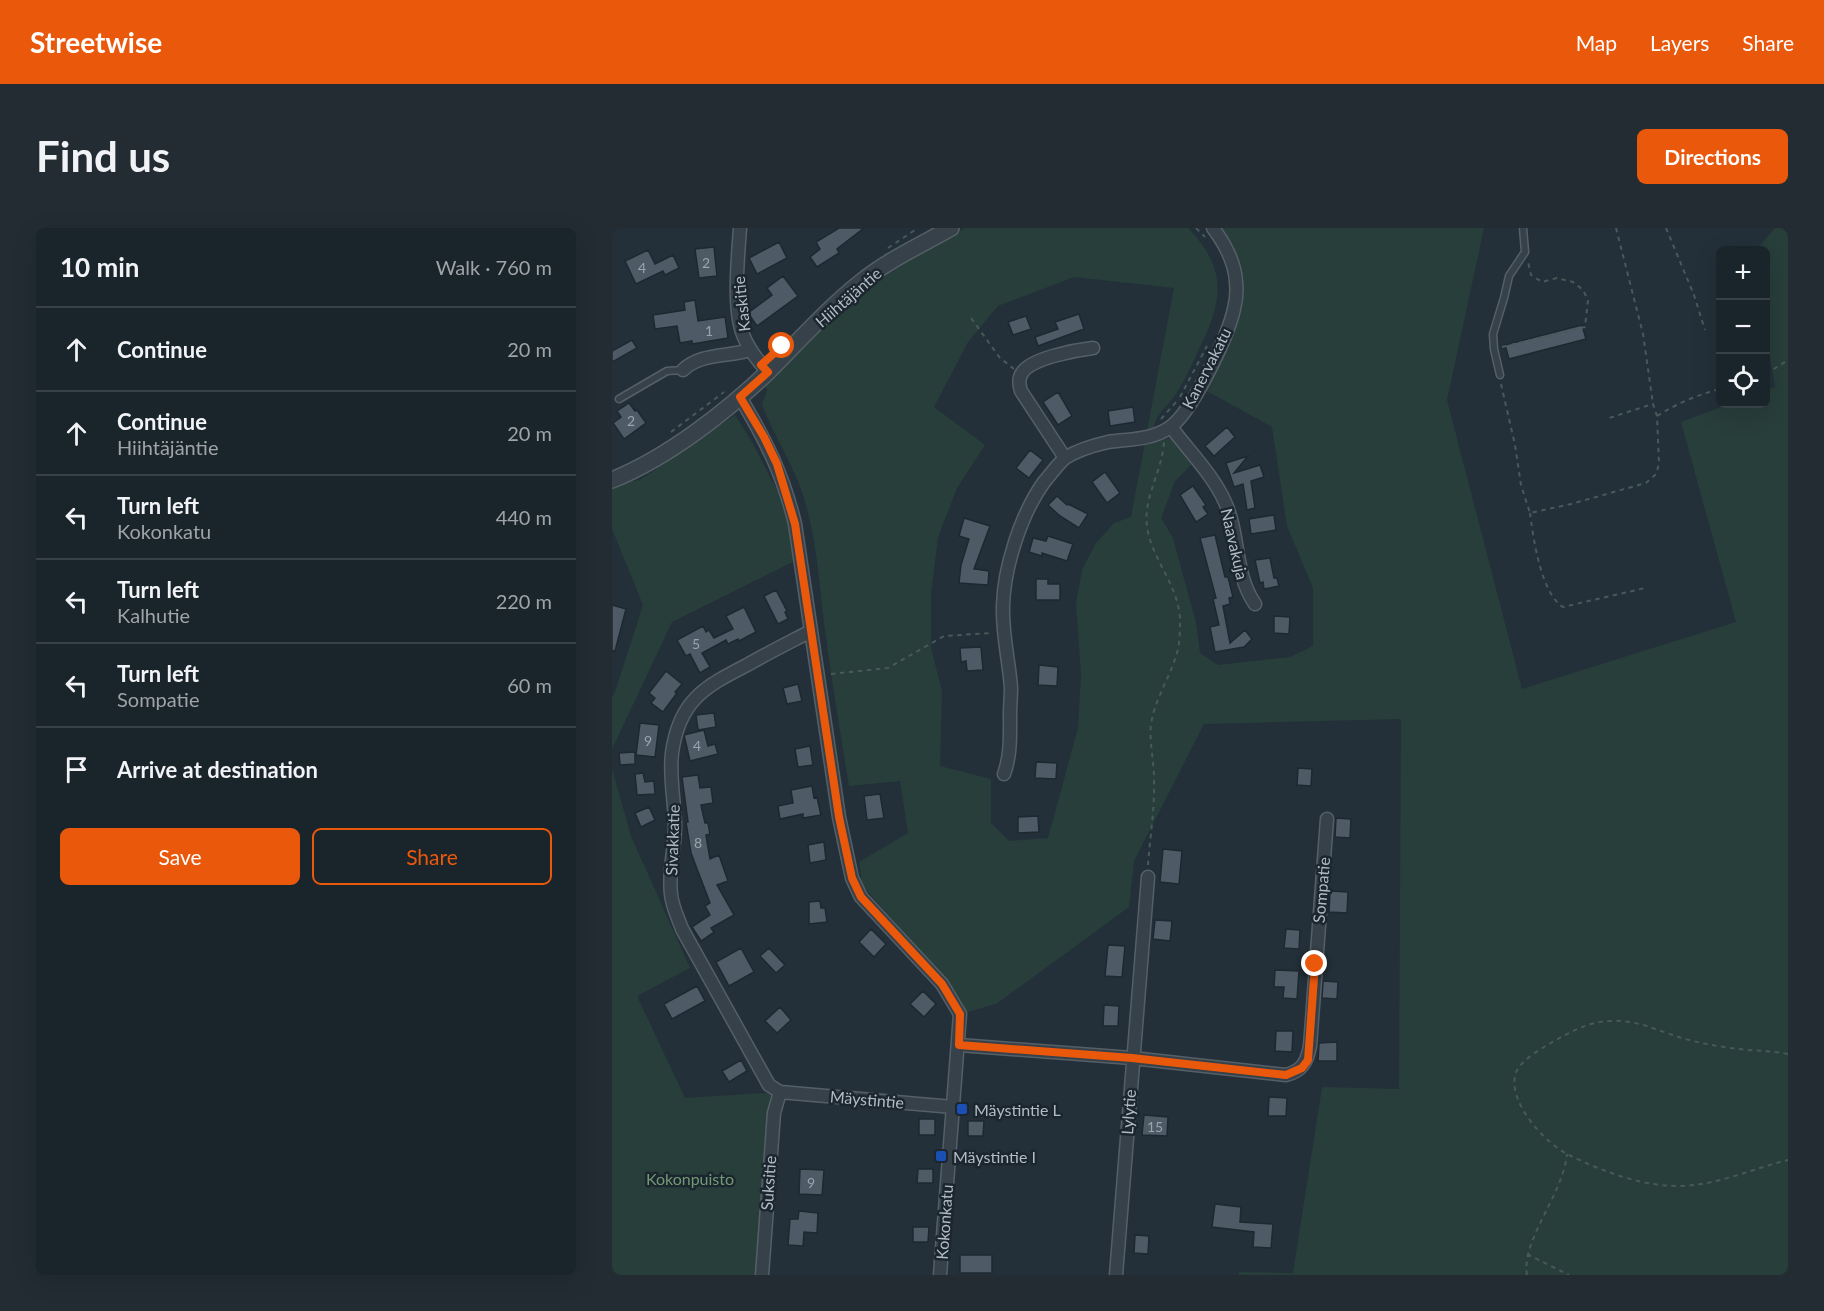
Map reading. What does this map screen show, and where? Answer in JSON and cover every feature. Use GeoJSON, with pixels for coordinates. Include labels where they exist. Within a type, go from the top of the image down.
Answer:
{"type":"FeatureCollection","features":[{"type":"Feature","properties":{"kind":"street","name":"Kaskitie"},"geometry":{"type":"LineString","coordinates":[[740,228],[736,274],[741,331],[750,350],[768,372]]}},
{"type":"Feature","properties":{"kind":"street","name":"Kanervakatu"},"geometry":{"type":"LineString","coordinates":[[1166,429],[1183,414],[1204,378],[1228,328],[1235,307],[1236,282],[1232,260],[1223,241],[1213,228]]}},
{"type":"Feature","properties":{"kind":"street","name":"Hiihtäjäntie"},"geometry":{"type":"LineString","coordinates":[[612,480],[634,472],[657,459],[735,392],[768,372],[860,282],[887,263],[949,229]]}},
{"type":"Feature","properties":{"kind":"street"},"geometry":{"type":"LineString","coordinates":[[1065,458],[1021,391],[1019,383],[1021,374],[1033,364],[1065,351],[1093,348]]}},
{"type":"Feature","properties":{"kind":"street"},"geometry":{"type":"LineString","coordinates":[[683,370],[690,363],[704,358],[750,350]]}},
{"type":"Feature","properties":{"kind":"street","name":"Kokonkatu"},"geometry":{"type":"LineString","coordinates":[[735,392],[764,437],[788,495],[800,549],[839,817],[852,878],[861,897],[942,984],[960,1014],[940,1275]]}},
{"type":"Feature","properties":{"kind":"street"},"geometry":{"type":"LineString","coordinates":[[1004,774],[1008,762],[1011,690],[1004,633],[1005,586],[1013,550],[1035,497],[1043,483],[1065,458],[1107,442],[1148,437],[1166,429]]}},
{"type":"Feature","properties":{"kind":"street","name":"Naavakuja"},"geometry":{"type":"LineString","coordinates":[[1166,429],[1213,481],[1225,502],[1233,529],[1245,590],[1255,604]]}},
{"type":"Feature","properties":{"kind":"street","name":"Sivakkatie"},"geometry":{"type":"LineString","coordinates":[[780,1092],[769,1085],[763,1077],[682,929],[675,911],[670,878],[675,829],[672,756],[676,731],[682,716],[702,691],[712,683],[811,631]]}},
{"type":"Feature","properties":{"kind":"street","name":"Sompatie"},"geometry":{"type":"LineString","coordinates":[[1132,1058],[1286,1075],[1302,1068],[1308,1060],[1310,1046],[1327,819]]}},
{"type":"Feature","properties":{"kind":"street","name":"Lylytie"},"geometry":{"type":"LineString","coordinates":[[1116,1275],[1148,877]]}},
{"type":"Feature","properties":{"kind":"street"},"geometry":{"type":"LineString","coordinates":[[959,1045],[1132,1058]]}},
{"type":"Feature","properties":{"kind":"street","name":"Mäystintie"},"geometry":{"type":"LineString","coordinates":[[780,1092],[953,1107]]}},
{"type":"Feature","properties":{"kind":"street","name":"Suksitie"},"geometry":{"type":"LineString","coordinates":[[762,1275],[774,1113],[780,1092]]}},
{"type":"Feature","properties":{"kind":"lane"},"geometry":{"type":"LineString","coordinates":[[1500,375],[1492,334],[1509,276],[1525,252],[1523,228]]}},
{"type":"Feature","properties":{"kind":"lane"},"geometry":{"type":"LineString","coordinates":[[619,399],[667,371],[683,370]]}},
{"type":"Feature","properties":{"kind":"path"},"geometry":{"type":"LineString","coordinates":[[1196,228],[1206,239]]}},
{"type":"Feature","properties":{"kind":"path"},"geometry":{"type":"LineString","coordinates":[[1530,513],[1646,483],[1656,474],[1659,464],[1657,416],[1653,404],[1643,334],[1616,228]]}},
{"type":"Feature","properties":{"kind":"path"},"geometry":{"type":"LineString","coordinates":[[1666,228],[1694,295],[1705,330]]}},
{"type":"Feature","properties":{"kind":"path"},"geometry":{"type":"LineString","coordinates":[[1494,349],[1585,327],[1588,300],[1583,290],[1573,282],[1557,278],[1542,282],[1532,275],[1525,252]]}},
{"type":"Feature","properties":{"kind":"path"},"geometry":{"type":"LineString","coordinates":[[971,318],[1000,358],[1021,374]]}},
{"type":"Feature","properties":{"kind":"path"},"geometry":{"type":"LineString","coordinates":[[1148,877],[1154,780],[1151,727],[1155,705],[1176,655],[1180,617],[1167,575],[1149,540],[1146,522],[1147,505],[1164,445],[1166,429],[1158,425],[1179,399],[1208,344]]}},
{"type":"Feature","properties":{"kind":"path"},"geometry":{"type":"LineString","coordinates":[[1770,371],[1788,360]]}},
{"type":"Feature","properties":{"kind":"path"},"geometry":{"type":"LineString","coordinates":[[1500,375],[1503,399],[1515,445],[1521,485],[1530,513],[1534,540],[1548,591],[1556,603],[1563,607],[1645,588]]}},
{"type":"Feature","properties":{"kind":"path"},"geometry":{"type":"LineString","coordinates":[[1657,416],[1676,403],[1716,390]]}},
{"type":"Feature","properties":{"kind":"path"},"geometry":{"type":"LineString","coordinates":[[669,434],[735,392]]}},
{"type":"Feature","properties":{"kind":"path"},"geometry":{"type":"LineString","coordinates":[[1606,419],[1653,404]]}},
{"type":"Feature","properties":{"kind":"path"},"geometry":{"type":"LineString","coordinates":[[831,674],[888,668],[944,636],[1004,633]]}},
{"type":"Feature","properties":{"kind":"path"},"geometry":{"type":"LineString","coordinates":[[1788,1054],[1745,1050],[1688,1040],[1637,1023],[1611,1021],[1591,1023],[1570,1032],[1524,1062],[1515,1076],[1517,1096],[1524,1113],[1548,1139],[1567,1154],[1638,1182],[1678,1186],[1710,1183],[1788,1160]]}},
{"type":"Feature","properties":{"kind":"path"},"geometry":{"type":"LineString","coordinates":[[1527,1275],[1527,1254],[1562,1179],[1567,1154]]}},
{"type":"Feature","properties":{"kind":"path"},"geometry":{"type":"LineString","coordinates":[[1527,1254],[1569,1275]]}},
{"type":"Feature","properties":{"kind":"green space"},"geometry":{"type":"Polygon","coordinates":[[[965,228],[1188,228],[1210,257],[1215,272],[1218,286],[1217,300],[1207,332],[1176,394],[1159,414],[1154,429],[1147,431],[1174,288],[1074,277],[998,306],[968,342],[934,407],[985,445],[957,488],[938,537],[931,594],[931,648],[942,691],[940,766],[991,779],[991,823],[1009,841],[1048,838],[1078,728],[1081,674],[1076,603],[1082,570],[1096,543],[1114,523],[1131,517],[1145,443],[1171,438],[1192,464],[1175,481],[1161,518],[1173,538],[1196,623],[1200,653],[1218,665],[1290,657],[1313,646],[1313,588],[1287,526],[1272,427],[1205,390],[1235,330],[1241,310],[1243,291],[1241,271],[1235,250],[1222,228],[1484,228],[1447,400],[1522,689],[1736,622],[1681,422],[1719,408],[1770,408],[1770,389],[1775,387],[1770,358],[1770,246],[1759,246],[1775,228],[1788,228],[1788,1275],[1239,1275],[1239,1272],[1293,1273],[1322,1087],[1399,1089],[1401,719],[1204,724],[1134,861],[1129,907],[996,1004],[964,1013],[960,1001],[948,982],[862,883],[859,862],[908,833],[900,781],[849,786],[811,524],[798,481],[762,405],[767,390],[764,384],[875,279],[965,228]]]}},
{"type":"Feature","properties":{"kind":"green space"},"geometry":{"type":"Polygon","coordinates":[[[735,415],[780,496],[797,560],[672,622],[612,749],[612,697],[643,605],[612,529],[612,484],[640,480],[735,415]]]}},
{"type":"Feature","properties":{"kind":"green space","name":"Kokonpuisto"},"geometry":{"type":"Polygon","coordinates":[[[612,769],[631,836],[690,968],[637,996],[685,1098],[780,1092],[762,1275],[612,1275],[612,769]]]}},
{"type":"Feature","properties":{"kind":"building"},"geometry":{"type":"Polygon","coordinates":[[[839,228],[864,228],[837,249],[839,253],[817,267],[810,257],[820,249],[816,242],[839,228]]]}},
{"type":"Feature","properties":{"kind":"building"},"geometry":{"type":"Polygon","coordinates":[[[779,242],[787,258],[757,274],[749,258],[779,242]]]}},
{"type":"Feature","properties":{"kind":"building"},"geometry":{"type":"Polygon","coordinates":[[[714,247],[717,276],[699,278],[695,249],[714,247]]]}},
{"type":"Feature","properties":{"kind":"building"},"geometry":{"type":"Polygon","coordinates":[[[648,250],[655,264],[673,255],[679,268],[665,275],[663,271],[636,284],[625,261],[648,250]]]}},
{"type":"Feature","properties":{"kind":"building"},"geometry":{"type":"Polygon","coordinates":[[[783,276],[798,296],[757,326],[748,313],[772,295],[767,288],[783,276]]]}},
{"type":"Feature","properties":{"kind":"building"},"geometry":{"type":"Polygon","coordinates":[[[695,300],[698,321],[725,317],[728,338],[692,344],[692,341],[680,343],[677,326],[655,329],[653,315],[685,310],[684,302],[695,300]]]}},
{"type":"Feature","properties":{"kind":"building"},"geometry":{"type":"Polygon","coordinates":[[[1079,314],[1084,329],[1038,346],[1035,337],[1058,329],[1055,322],[1079,314]]]}},
{"type":"Feature","properties":{"kind":"building"},"geometry":{"type":"Polygon","coordinates":[[[1026,316],[1031,329],[1013,335],[1008,322],[1026,316]]]}},
{"type":"Feature","properties":{"kind":"building"},"geometry":{"type":"Polygon","coordinates":[[[1582,325],[1586,339],[1509,359],[1505,345],[1582,325]]]}},
{"type":"Feature","properties":{"kind":"building"},"geometry":{"type":"Polygon","coordinates":[[[632,340],[637,348],[612,362],[612,351],[632,340]]]}},
{"type":"Feature","properties":{"kind":"building"},"geometry":{"type":"Polygon","coordinates":[[[1058,392],[1072,416],[1058,425],[1043,402],[1058,392]]]}},
{"type":"Feature","properties":{"kind":"building"},"geometry":{"type":"Polygon","coordinates":[[[629,403],[646,423],[624,439],[613,423],[621,417],[617,411],[629,403]]]}},
{"type":"Feature","properties":{"kind":"building"},"geometry":{"type":"Polygon","coordinates":[[[1133,407],[1135,422],[1110,426],[1108,411],[1133,407]]]}},
{"type":"Feature","properties":{"kind":"building"},"geometry":{"type":"Polygon","coordinates":[[[1227,427],[1235,437],[1214,456],[1205,446],[1227,427]]]}},
{"type":"Feature","properties":{"kind":"building"},"geometry":{"type":"Polygon","coordinates":[[[1030,450],[1043,460],[1029,478],[1016,468],[1030,450]]]}},
{"type":"Feature","properties":{"kind":"building"},"geometry":{"type":"Polygon","coordinates":[[[1248,456],[1234,473],[1260,465],[1264,477],[1251,481],[1255,508],[1247,510],[1243,484],[1234,487],[1226,463],[1248,456]]]}},
{"type":"Feature","properties":{"kind":"building"},"geometry":{"type":"Polygon","coordinates":[[[1105,472],[1120,493],[1107,503],[1092,482],[1105,472]]]}},
{"type":"Feature","properties":{"kind":"building"},"geometry":{"type":"Polygon","coordinates":[[[1193,486],[1206,505],[1203,507],[1208,514],[1196,522],[1180,495],[1193,486]]]}},
{"type":"Feature","properties":{"kind":"building"},"geometry":{"type":"Polygon","coordinates":[[[1057,496],[1067,505],[1088,514],[1079,528],[1048,505],[1057,496]]]}},
{"type":"Feature","properties":{"kind":"building"},"geometry":{"type":"Polygon","coordinates":[[[1274,515],[1276,530],[1251,534],[1249,519],[1274,515]]]}},
{"type":"Feature","properties":{"kind":"building"},"geometry":{"type":"Polygon","coordinates":[[[964,518],[990,526],[974,569],[989,571],[988,585],[959,583],[961,565],[969,539],[959,536],[964,518]]]}},
{"type":"Feature","properties":{"kind":"building"},"geometry":{"type":"Polygon","coordinates":[[[1215,535],[1225,577],[1228,577],[1233,597],[1229,598],[1230,604],[1223,606],[1230,643],[1245,630],[1252,639],[1244,647],[1215,652],[1210,627],[1219,625],[1213,599],[1216,598],[1200,538],[1215,535]]]}},
{"type":"Feature","properties":{"kind":"building"},"geometry":{"type":"Polygon","coordinates":[[[1048,536],[1073,544],[1067,561],[1042,553],[1042,556],[1029,552],[1033,538],[1046,541],[1048,536]]]}},
{"type":"Feature","properties":{"kind":"building"},"geometry":{"type":"Polygon","coordinates":[[[1270,558],[1274,578],[1277,578],[1279,586],[1264,589],[1263,582],[1260,583],[1255,560],[1270,558]]]}},
{"type":"Feature","properties":{"kind":"building"},"geometry":{"type":"Polygon","coordinates":[[[1036,579],[1048,579],[1048,584],[1060,584],[1060,600],[1036,600],[1036,579]]]}},
{"type":"Feature","properties":{"kind":"building"},"geometry":{"type":"Polygon","coordinates":[[[776,590],[787,611],[785,612],[788,619],[778,624],[764,596],[776,590]]]}},
{"type":"Feature","properties":{"kind":"building"},"geometry":{"type":"Polygon","coordinates":[[[612,605],[626,609],[615,651],[612,651],[612,605]]]}},
{"type":"Feature","properties":{"kind":"building"},"geometry":{"type":"Polygon","coordinates":[[[744,607],[756,632],[728,644],[726,640],[702,653],[710,667],[700,673],[690,654],[686,656],[677,640],[703,626],[706,632],[709,630],[714,638],[733,629],[726,616],[744,607]]]}},
{"type":"Feature","properties":{"kind":"building"},"geometry":{"type":"Polygon","coordinates":[[[1274,616],[1290,617],[1289,634],[1274,633],[1274,616]]]}},
{"type":"Feature","properties":{"kind":"building"},"geometry":{"type":"Polygon","coordinates":[[[981,647],[983,670],[967,671],[966,661],[961,662],[960,648],[981,647]]]}},
{"type":"Feature","properties":{"kind":"building"},"geometry":{"type":"Polygon","coordinates":[[[1039,665],[1058,667],[1057,686],[1038,685],[1039,665]]]}},
{"type":"Feature","properties":{"kind":"building"},"geometry":{"type":"Polygon","coordinates":[[[666,671],[682,684],[663,712],[651,703],[655,698],[649,693],[666,671]]]}},
{"type":"Feature","properties":{"kind":"building"},"geometry":{"type":"Polygon","coordinates":[[[798,684],[802,701],[787,704],[783,688],[798,684]]]}},
{"type":"Feature","properties":{"kind":"building"},"geometry":{"type":"Polygon","coordinates":[[[714,713],[716,727],[698,730],[696,715],[714,713]]]}},
{"type":"Feature","properties":{"kind":"building"},"geometry":{"type":"Polygon","coordinates":[[[640,723],[659,725],[655,757],[636,755],[640,723]]]}},
{"type":"Feature","properties":{"kind":"building"},"geometry":{"type":"Polygon","coordinates":[[[704,730],[708,746],[715,744],[718,754],[690,761],[684,735],[704,730]]]}},
{"type":"Feature","properties":{"kind":"building"},"geometry":{"type":"Polygon","coordinates":[[[810,746],[813,765],[798,767],[795,749],[810,746]]]}},
{"type":"Feature","properties":{"kind":"building"},"geometry":{"type":"Polygon","coordinates":[[[635,752],[635,764],[620,765],[619,753],[635,752]]]}},
{"type":"Feature","properties":{"kind":"building"},"geometry":{"type":"Polygon","coordinates":[[[1036,762],[1057,763],[1056,779],[1035,778],[1036,762]]]}},
{"type":"Feature","properties":{"kind":"building"},"geometry":{"type":"Polygon","coordinates":[[[1298,768],[1312,769],[1311,786],[1297,785],[1298,768]]]}},
{"type":"Feature","properties":{"kind":"building"},"geometry":{"type":"Polygon","coordinates":[[[643,773],[645,782],[654,781],[655,794],[637,795],[635,774],[643,773]]]}},
{"type":"Feature","properties":{"kind":"building"},"geometry":{"type":"Polygon","coordinates":[[[698,775],[700,788],[711,787],[713,803],[701,805],[710,834],[706,835],[710,859],[719,855],[728,881],[717,885],[734,915],[711,928],[714,932],[701,941],[692,927],[710,915],[705,906],[710,903],[691,853],[682,777],[698,775]]]}},
{"type":"Feature","properties":{"kind":"building"},"geometry":{"type":"Polygon","coordinates":[[[812,786],[821,815],[803,818],[803,814],[780,819],[778,806],[793,803],[791,790],[812,786]]]}},
{"type":"Feature","properties":{"kind":"building"},"geometry":{"type":"Polygon","coordinates":[[[880,794],[884,818],[867,820],[864,796],[880,794]]]}},
{"type":"Feature","properties":{"kind":"building"},"geometry":{"type":"Polygon","coordinates":[[[649,807],[655,820],[641,827],[635,813],[649,807]]]}},
{"type":"Feature","properties":{"kind":"building"},"geometry":{"type":"Polygon","coordinates":[[[1038,816],[1039,832],[1018,833],[1018,817],[1038,816]]]}},
{"type":"Feature","properties":{"kind":"building"},"geometry":{"type":"Polygon","coordinates":[[[1336,818],[1351,819],[1350,838],[1335,837],[1336,818]]]}},
{"type":"Feature","properties":{"kind":"building"},"geometry":{"type":"Polygon","coordinates":[[[824,842],[826,860],[810,863],[808,845],[824,842]]]}},
{"type":"Feature","properties":{"kind":"building"},"geometry":{"type":"Polygon","coordinates":[[[1163,849],[1182,851],[1179,884],[1160,882],[1163,849]]]}},
{"type":"Feature","properties":{"kind":"building"},"geometry":{"type":"Polygon","coordinates":[[[1330,891],[1348,892],[1347,913],[1329,912],[1330,891]]]}},
{"type":"Feature","properties":{"kind":"building"},"geometry":{"type":"Polygon","coordinates":[[[820,901],[821,908],[825,908],[827,922],[809,924],[809,902],[820,901]]]}},
{"type":"Feature","properties":{"kind":"building"},"geometry":{"type":"Polygon","coordinates":[[[1155,920],[1172,921],[1170,941],[1153,939],[1155,920]]]}},
{"type":"Feature","properties":{"kind":"building"},"geometry":{"type":"Polygon","coordinates":[[[871,929],[886,944],[874,957],[859,942],[871,929]]]}},
{"type":"Feature","properties":{"kind":"building"},"geometry":{"type":"Polygon","coordinates":[[[1286,929],[1300,930],[1299,949],[1284,948],[1286,929]]]}},
{"type":"Feature","properties":{"kind":"building"},"geometry":{"type":"Polygon","coordinates":[[[1108,945],[1125,946],[1122,977],[1105,976],[1108,945]]]}},
{"type":"Feature","properties":{"kind":"building"},"geometry":{"type":"Polygon","coordinates":[[[741,948],[754,972],[729,986],[716,962],[741,948]]]}},
{"type":"Feature","properties":{"kind":"building"},"geometry":{"type":"Polygon","coordinates":[[[769,948],[785,965],[776,973],[760,956],[769,948]]]}},
{"type":"Feature","properties":{"kind":"building"},"geometry":{"type":"Polygon","coordinates":[[[1275,970],[1299,971],[1297,999],[1283,998],[1284,987],[1274,987],[1275,970]]]}},
{"type":"Feature","properties":{"kind":"building"},"geometry":{"type":"Polygon","coordinates":[[[1323,981],[1338,982],[1337,999],[1322,998],[1323,981]]]}},
{"type":"Feature","properties":{"kind":"building"},"geometry":{"type":"Polygon","coordinates":[[[697,986],[705,1001],[672,1019],[664,1004],[697,986]]]}},
{"type":"Feature","properties":{"kind":"building"},"geometry":{"type":"Polygon","coordinates":[[[923,991],[936,1004],[924,1017],[910,1004],[923,991]]]}},
{"type":"Feature","properties":{"kind":"building"},"geometry":{"type":"Polygon","coordinates":[[[1104,1005],[1119,1006],[1118,1026],[1103,1026],[1104,1005]]]}},
{"type":"Feature","properties":{"kind":"building"},"geometry":{"type":"Polygon","coordinates":[[[780,1007],[791,1020],[777,1033],[765,1021],[780,1007]]]}},
{"type":"Feature","properties":{"kind":"building"},"geometry":{"type":"Polygon","coordinates":[[[1276,1031],[1293,1031],[1292,1052],[1275,1051],[1276,1031]]]}},
{"type":"Feature","properties":{"kind":"building"},"geometry":{"type":"Polygon","coordinates":[[[1337,1042],[1337,1061],[1318,1061],[1319,1043],[1337,1042]]]}},
{"type":"Feature","properties":{"kind":"building"},"geometry":{"type":"Polygon","coordinates":[[[741,1060],[747,1071],[729,1082],[722,1071],[741,1060]]]}},
{"type":"Feature","properties":{"kind":"building"},"geometry":{"type":"Polygon","coordinates":[[[1269,1097],[1287,1098],[1286,1116],[1268,1116],[1269,1097]]]}},
{"type":"Feature","properties":{"kind":"building"},"geometry":{"type":"Polygon","coordinates":[[[1144,1115],[1168,1117],[1167,1136],[1142,1135],[1144,1115]]]}},
{"type":"Feature","properties":{"kind":"building"},"geometry":{"type":"Polygon","coordinates":[[[919,1119],[935,1119],[935,1135],[919,1135],[919,1119]]]}},
{"type":"Feature","properties":{"kind":"building"},"geometry":{"type":"Polygon","coordinates":[[[968,1121],[984,1121],[983,1136],[968,1136],[968,1121]]]}},
{"type":"Feature","properties":{"kind":"building"},"geometry":{"type":"Polygon","coordinates":[[[800,1169],[824,1170],[822,1195],[799,1194],[800,1169]]]}},
{"type":"Feature","properties":{"kind":"building"},"geometry":{"type":"Polygon","coordinates":[[[918,1169],[933,1169],[933,1183],[917,1183],[918,1169]]]}},
{"type":"Feature","properties":{"kind":"building"},"geometry":{"type":"Polygon","coordinates":[[[1215,1204],[1241,1207],[1240,1222],[1273,1224],[1271,1248],[1253,1247],[1254,1232],[1212,1227],[1215,1204]]]}},
{"type":"Feature","properties":{"kind":"building"},"geometry":{"type":"Polygon","coordinates":[[[799,1211],[818,1213],[817,1233],[804,1232],[803,1246],[788,1245],[790,1219],[798,1219],[799,1211]]]}},
{"type":"Feature","properties":{"kind":"building"},"geometry":{"type":"Polygon","coordinates":[[[913,1227],[929,1227],[928,1242],[913,1242],[913,1227]]]}},
{"type":"Feature","properties":{"kind":"building"},"geometry":{"type":"Polygon","coordinates":[[[1135,1235],[1149,1236],[1148,1254],[1134,1253],[1135,1235]]]}},
{"type":"Feature","properties":{"kind":"building"},"geometry":{"type":"Polygon","coordinates":[[[960,1255],[992,1255],[992,1273],[960,1273],[960,1255]]]}},
{"type":"Feature","properties":{"kind":"place","name":"Mäystintie L"},"geometry":{"type":"Point","coordinates":[962,1109]}},
{"type":"Feature","properties":{"kind":"place","name":"Mäystintie I"},"geometry":{"type":"Point","coordinates":[941,1156]}},
{"type":"Feature","properties":{"kind":"route"},"geometry":{"type":"LineString","coordinates":[[782,346],[761,365],[768,372],[740,397],[777,464],[795,524],[839,817],[852,878],[861,897],[942,984],[960,1014],[959,1045],[1132,1058],[1286,1075],[1302,1068],[1308,1060],[1315,964]]}}]}
